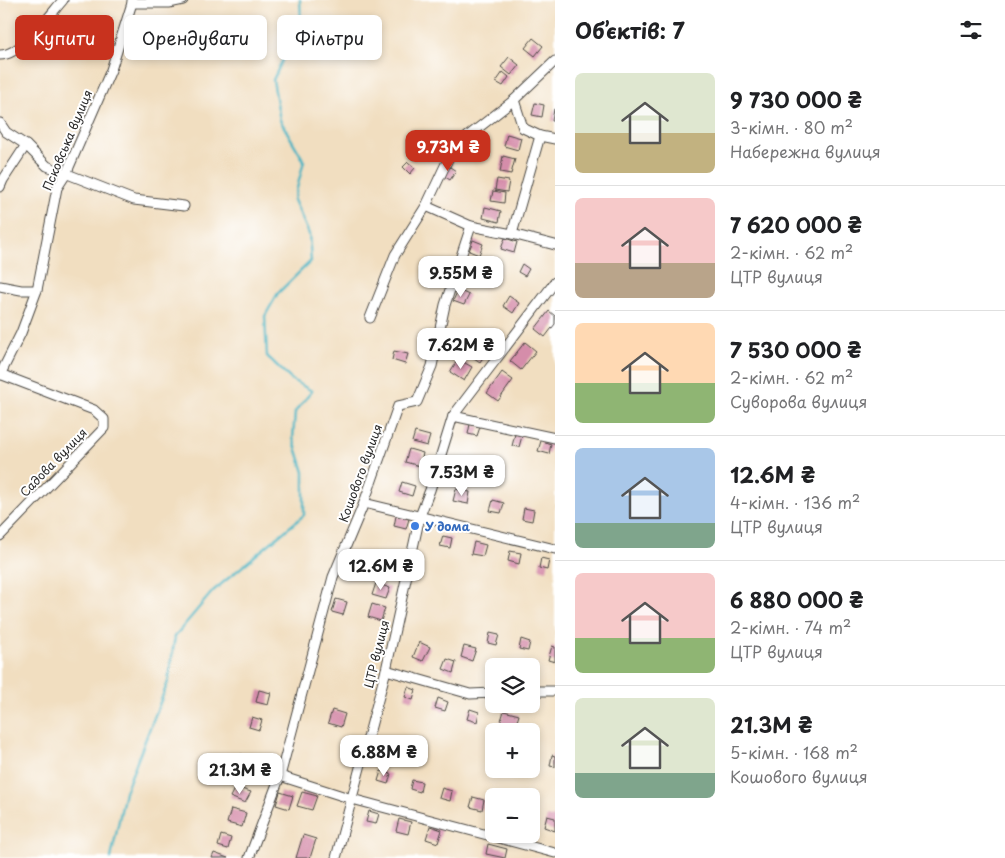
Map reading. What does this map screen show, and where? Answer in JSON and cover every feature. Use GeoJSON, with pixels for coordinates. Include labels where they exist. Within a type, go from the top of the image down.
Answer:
{"type":"FeatureCollection","features":[{"type":"Feature","properties":{"kind":"street"},"geometry":{"type":"LineString","coordinates":[[0,55],[7,55],[21,47],[63,0]]}},
{"type":"Feature","properties":{"kind":"street"},"geometry":{"type":"LineString","coordinates":[[132,1],[169,3],[183,0]]}},
{"type":"Feature","properties":{"kind":"street","name":"Псковська вулиця"},"geometry":{"type":"LineString","coordinates":[[0,374],[21,333],[37,290],[57,188],[66,174],[111,70],[132,1]]}},
{"type":"Feature","properties":{"kind":"street"},"geometry":{"type":"LineString","coordinates":[[370,318],[395,255],[426,206],[450,155],[468,136],[514,100],[555,61]]}},
{"type":"Feature","properties":{"kind":"street"},"geometry":{"type":"LineString","coordinates":[[514,100],[523,128],[540,136],[555,139]]}},
{"type":"Feature","properties":{"kind":"street"},"geometry":{"type":"LineString","coordinates":[[0,123],[6,132],[26,145],[47,166],[134,200],[184,206]]}},
{"type":"Feature","properties":{"kind":"street"},"geometry":{"type":"LineString","coordinates":[[512,234],[540,136]]}},
{"type":"Feature","properties":{"kind":"street"},"geometry":{"type":"LineString","coordinates":[[0,188],[3,180],[26,145]]}},
{"type":"Feature","properties":{"kind":"street"},"geometry":{"type":"LineString","coordinates":[[426,206],[471,226],[555,245]]}},
{"type":"Feature","properties":{"kind":"street","name":"Кошового вулиця"},"geometry":{"type":"LineString","coordinates":[[249,858],[280,776],[333,577],[364,503],[398,406],[417,402],[432,366],[445,305],[471,226]]}},
{"type":"Feature","properties":{"kind":"street","name":"ЦТР вулиця"},"geometry":{"type":"LineString","coordinates":[[336,858],[386,670],[420,516],[453,416],[555,282]]}},
{"type":"Feature","properties":{"kind":"street"},"geometry":{"type":"LineString","coordinates":[[0,286],[21,290],[37,290]]}},
{"type":"Feature","properties":{"kind":"street","name":"Садова вулиця"},"geometry":{"type":"LineString","coordinates":[[0,374],[94,410],[104,419],[104,428],[0,536]]}},
{"type":"Feature","properties":{"kind":"street"},"geometry":{"type":"LineString","coordinates":[[453,416],[555,438]]}},
{"type":"Feature","properties":{"kind":"street"},"geometry":{"type":"LineString","coordinates":[[364,503],[555,549]]}},
{"type":"Feature","properties":{"kind":"street"},"geometry":{"type":"LineString","coordinates":[[386,670],[470,694],[485,693]]}},
{"type":"Feature","properties":{"kind":"street"},"geometry":{"type":"LineString","coordinates":[[540,691],[555,691]]}},
{"type":"Feature","properties":{"kind":"street"},"geometry":{"type":"LineString","coordinates":[[280,776],[352,799],[555,853]]}},
{"type":"Feature","properties":{"kind":"building"},"geometry":{"type":"Polygon","coordinates":[[[533,38],[543,46],[535,56],[525,48],[533,38]]]}},
{"type":"Feature","properties":{"kind":"building"},"geometry":{"type":"Polygon","coordinates":[[[509,57],[519,65],[511,75],[501,67],[509,57]]]}},
{"type":"Feature","properties":{"kind":"building"},"geometry":{"type":"Polygon","coordinates":[[[503,72],[509,77],[503,86],[496,82],[503,72]]]}},
{"type":"Feature","properties":{"kind":"building"},"geometry":{"type":"Polygon","coordinates":[[[535,103],[544,105],[542,117],[532,115],[535,103]]]}},
{"type":"Feature","properties":{"kind":"building"},"geometry":{"type":"Polygon","coordinates":[[[554,109],[555,121],[552,121],[554,109]]]}},
{"type":"Feature","properties":{"kind":"building"},"geometry":{"type":"Polygon","coordinates":[[[507,134],[521,138],[518,150],[504,146],[507,134]]]}},
{"type":"Feature","properties":{"kind":"building"},"geometry":{"type":"Polygon","coordinates":[[[467,143],[475,152],[466,160],[458,152],[467,143]]]}},
{"type":"Feature","properties":{"kind":"building"},"geometry":{"type":"Polygon","coordinates":[[[415,146],[422,152],[414,160],[408,154],[415,146]]]}},
{"type":"Feature","properties":{"kind":"building"},"geometry":{"type":"Polygon","coordinates":[[[503,156],[515,159],[511,174],[500,172],[503,156]]]}},
{"type":"Feature","properties":{"kind":"building"},"geometry":{"type":"Polygon","coordinates":[[[408,162],[415,168],[410,174],[403,167],[408,162]]]}},
{"type":"Feature","properties":{"kind":"building"},"geometry":{"type":"Polygon","coordinates":[[[447,165],[456,171],[450,180],[441,174],[447,165]]]}},
{"type":"Feature","properties":{"kind":"building"},"geometry":{"type":"Polygon","coordinates":[[[497,179],[509,181],[507,192],[495,190],[497,179]]]}},
{"type":"Feature","properties":{"kind":"building"},"geometry":{"type":"Polygon","coordinates":[[[493,191],[505,193],[504,203],[491,201],[493,191]]]}},
{"type":"Feature","properties":{"kind":"building"},"geometry":{"type":"Polygon","coordinates":[[[485,207],[501,211],[499,222],[483,218],[485,207]]]}},
{"type":"Feature","properties":{"kind":"building"},"geometry":{"type":"Polygon","coordinates":[[[505,238],[517,242],[514,253],[501,249],[505,238]]]}},
{"type":"Feature","properties":{"kind":"building"},"geometry":{"type":"Polygon","coordinates":[[[473,240],[483,244],[479,255],[469,251],[473,240]]]}},
{"type":"Feature","properties":{"kind":"building"},"geometry":{"type":"Polygon","coordinates":[[[522,264],[529,269],[525,276],[518,272],[522,264]]]}},
{"type":"Feature","properties":{"kind":"building"},"geometry":{"type":"Polygon","coordinates":[[[458,290],[469,295],[464,305],[453,301],[458,290]]]}},
{"type":"Feature","properties":{"kind":"building"},"geometry":{"type":"Polygon","coordinates":[[[509,296],[519,303],[513,313],[503,306],[509,296]]]}},
{"type":"Feature","properties":{"kind":"building"},"geometry":{"type":"Polygon","coordinates":[[[549,311],[555,316],[555,324],[545,337],[535,329],[549,311]]]}},
{"type":"Feature","properties":{"kind":"building"},"geometry":{"type":"Polygon","coordinates":[[[472,342],[487,351],[480,362],[465,352],[472,342]]]}},
{"type":"Feature","properties":{"kind":"building"},"geometry":{"type":"Polygon","coordinates":[[[525,342],[536,351],[521,370],[510,361],[525,342]]]}},
{"type":"Feature","properties":{"kind":"building"},"geometry":{"type":"Polygon","coordinates":[[[394,351],[408,354],[405,364],[392,360],[394,351]]]}},
{"type":"Feature","properties":{"kind":"building"},"geometry":{"type":"Polygon","coordinates":[[[458,359],[472,367],[464,381],[450,372],[458,359]]]}},
{"type":"Feature","properties":{"kind":"building"},"geometry":{"type":"Polygon","coordinates":[[[502,372],[513,380],[498,401],[487,393],[502,372]]]}},
{"type":"Feature","properties":{"kind":"building"},"geometry":{"type":"Polygon","coordinates":[[[470,424],[480,427],[477,436],[468,434],[470,424]]]}},
{"type":"Feature","properties":{"kind":"building"},"geometry":{"type":"Polygon","coordinates":[[[415,432],[430,436],[427,446],[412,442],[415,432]]]}},
{"type":"Feature","properties":{"kind":"building"},"geometry":{"type":"Polygon","coordinates":[[[515,434],[522,436],[519,447],[512,446],[515,434]]]}},
{"type":"Feature","properties":{"kind":"building"},"geometry":{"type":"Polygon","coordinates":[[[541,441],[551,444],[549,454],[538,451],[541,441]]]}},
{"type":"Feature","properties":{"kind":"building"},"geometry":{"type":"Polygon","coordinates":[[[409,449],[423,453],[420,466],[405,462],[409,449]]]}},
{"type":"Feature","properties":{"kind":"building"},"geometry":{"type":"Polygon","coordinates":[[[402,482],[415,486],[412,496],[399,492],[402,482]]]}},
{"type":"Feature","properties":{"kind":"building"},"geometry":{"type":"Polygon","coordinates":[[[456,489],[470,492],[468,504],[453,501],[456,489]]]}},
{"type":"Feature","properties":{"kind":"building"},"geometry":{"type":"Polygon","coordinates":[[[493,500],[504,503],[501,513],[490,511],[493,500]]]}},
{"type":"Feature","properties":{"kind":"building"},"geometry":{"type":"Polygon","coordinates":[[[524,508],[534,510],[532,521],[522,519],[524,508]]]}},
{"type":"Feature","properties":{"kind":"building"},"geometry":{"type":"Polygon","coordinates":[[[396,516],[409,519],[406,529],[394,526],[396,516]]]}},
{"type":"Feature","properties":{"kind":"building"},"geometry":{"type":"Polygon","coordinates":[[[443,536],[452,538],[450,548],[440,546],[443,536]]]}},
{"type":"Feature","properties":{"kind":"building"},"geometry":{"type":"Polygon","coordinates":[[[474,542],[486,545],[483,556],[471,554],[474,542]]]}},
{"type":"Feature","properties":{"kind":"building"},"geometry":{"type":"Polygon","coordinates":[[[510,551],[521,553],[519,564],[508,561],[510,551]]]}},
{"type":"Feature","properties":{"kind":"building"},"geometry":{"type":"Polygon","coordinates":[[[349,554],[363,559],[360,569],[346,564],[349,554]]]}},
{"type":"Feature","properties":{"kind":"building"},"geometry":{"type":"Polygon","coordinates":[[[541,558],[549,560],[547,570],[539,568],[541,558]]]}},
{"type":"Feature","properties":{"kind":"building"},"geometry":{"type":"Polygon","coordinates":[[[381,562],[395,565],[392,576],[378,572],[381,562]]]}},
{"type":"Feature","properties":{"kind":"building"},"geometry":{"type":"Polygon","coordinates":[[[376,583],[390,588],[386,599],[372,595],[376,583]]]}},
{"type":"Feature","properties":{"kind":"building"},"geometry":{"type":"Polygon","coordinates":[[[336,599],[347,602],[343,615],[332,612],[336,599]]]}},
{"type":"Feature","properties":{"kind":"building"},"geometry":{"type":"Polygon","coordinates":[[[372,604],[385,608],[381,621],[368,617],[372,604]]]}},
{"type":"Feature","properties":{"kind":"building"},"geometry":{"type":"Polygon","coordinates":[[[490,633],[499,635],[496,645],[488,643],[490,633]]]}},
{"type":"Feature","properties":{"kind":"building"},"geometry":{"type":"Polygon","coordinates":[[[521,639],[530,642],[528,651],[519,649],[521,639]]]}},
{"type":"Feature","properties":{"kind":"building"},"geometry":{"type":"Polygon","coordinates":[[[419,642],[430,647],[423,661],[413,657],[419,642]]]}},
{"type":"Feature","properties":{"kind":"building"},"geometry":{"type":"Polygon","coordinates":[[[464,646],[476,649],[472,661],[461,657],[464,646]]]}},
{"type":"Feature","properties":{"kind":"building"},"geometry":{"type":"Polygon","coordinates":[[[552,646],[555,647],[555,662],[548,660],[552,646]]]}},
{"type":"Feature","properties":{"kind":"building"},"geometry":{"type":"Polygon","coordinates":[[[447,659],[456,662],[453,673],[443,669],[447,659]]]}},
{"type":"Feature","properties":{"kind":"building"},"geometry":{"type":"Polygon","coordinates":[[[408,687],[416,690],[413,700],[405,697],[408,687]]]}},
{"type":"Feature","properties":{"kind":"building"},"geometry":{"type":"Polygon","coordinates":[[[259,690],[271,693],[268,705],[256,702],[259,690]]]}},
{"type":"Feature","properties":{"kind":"building"},"geometry":{"type":"Polygon","coordinates":[[[438,698],[448,702],[445,711],[435,708],[438,698]]]}},
{"type":"Feature","properties":{"kind":"building"},"geometry":{"type":"Polygon","coordinates":[[[470,709],[479,712],[477,722],[467,719],[470,709]]]}},
{"type":"Feature","properties":{"kind":"building"},"geometry":{"type":"Polygon","coordinates":[[[332,710],[345,714],[341,727],[328,723],[332,710]]]}},
{"type":"Feature","properties":{"kind":"building"},"geometry":{"type":"Polygon","coordinates":[[[503,713],[519,715],[516,723],[500,723],[503,713]]]}},
{"type":"Feature","properties":{"kind":"building"},"geometry":{"type":"Polygon","coordinates":[[[252,717],[262,720],[259,730],[249,727],[252,717]]]}},
{"type":"Feature","properties":{"kind":"building"},"geometry":{"type":"Polygon","coordinates":[[[241,754],[252,757],[249,768],[237,765],[241,754]]]}},
{"type":"Feature","properties":{"kind":"building"},"geometry":{"type":"Polygon","coordinates":[[[552,755],[555,756],[555,767],[550,766],[552,755]]]}},
{"type":"Feature","properties":{"kind":"building"},"geometry":{"type":"Polygon","coordinates":[[[381,771],[391,774],[388,784],[378,781],[381,771]]]}},
{"type":"Feature","properties":{"kind":"building"},"geometry":{"type":"Polygon","coordinates":[[[412,780],[422,782],[420,792],[410,789],[412,780]]]}},
{"type":"Feature","properties":{"kind":"building"},"geometry":{"type":"Polygon","coordinates":[[[235,787],[251,792],[245,803],[230,797],[235,787]]]}},
{"type":"Feature","properties":{"kind":"building"},"geometry":{"type":"Polygon","coordinates":[[[442,788],[452,791],[450,801],[439,798],[442,788]]]}},
{"type":"Feature","properties":{"kind":"building"},"geometry":{"type":"Polygon","coordinates":[[[280,792],[293,796],[289,809],[276,805],[280,792]]]}},
{"type":"Feature","properties":{"kind":"building"},"geometry":{"type":"Polygon","coordinates":[[[302,792],[317,796],[312,810],[297,806],[302,792]]]}},
{"type":"Feature","properties":{"kind":"building"},"geometry":{"type":"Polygon","coordinates":[[[473,797],[484,800],[482,810],[470,807],[473,797]]]}},
{"type":"Feature","properties":{"kind":"building"},"geometry":{"type":"Polygon","coordinates":[[[231,809],[246,813],[242,827],[227,823],[231,809]]]}},
{"type":"Feature","properties":{"kind":"building"},"geometry":{"type":"Polygon","coordinates":[[[369,811],[379,814],[376,824],[366,822],[369,811]]]}},
{"type":"Feature","properties":{"kind":"building"},"geometry":{"type":"Polygon","coordinates":[[[547,816],[555,818],[555,831],[544,827],[547,816]]]}},
{"type":"Feature","properties":{"kind":"building"},"geometry":{"type":"Polygon","coordinates":[[[399,819],[411,822],[408,834],[396,831],[399,819]]]}},
{"type":"Feature","properties":{"kind":"building"},"geometry":{"type":"Polygon","coordinates":[[[430,826],[442,830],[438,843],[426,839],[430,826]]]}},
{"type":"Feature","properties":{"kind":"building"},"geometry":{"type":"Polygon","coordinates":[[[221,835],[231,838],[228,849],[218,846],[221,835]]]}},
{"type":"Feature","properties":{"kind":"building"},"geometry":{"type":"Polygon","coordinates":[[[303,835],[316,839],[310,858],[296,858],[303,835]]]}},
{"type":"Feature","properties":{"kind":"building"},"geometry":{"type":"Polygon","coordinates":[[[488,844],[507,849],[505,858],[486,854],[488,844]]]}},
{"type":"Feature","properties":{"kind":"building"},"geometry":{"type":"Polygon","coordinates":[[[214,853],[228,858],[212,858],[214,853]]]}},
{"type":"Feature","properties":{"kind":"waterway"},"geometry":{"type":"LineString","coordinates":[[111,858],[125,792],[168,682],[175,636],[213,591],[304,515],[304,472],[293,438],[295,412],[312,391],[292,380],[267,356],[265,316],[278,293],[311,261],[309,234],[294,200],[304,161],[280,120],[273,80],[301,21],[300,0]]}},
{"type":"Feature","properties":{"kind":"place","name":"У дома"},"geometry":{"type":"Point","coordinates":[415,526]}}]}
